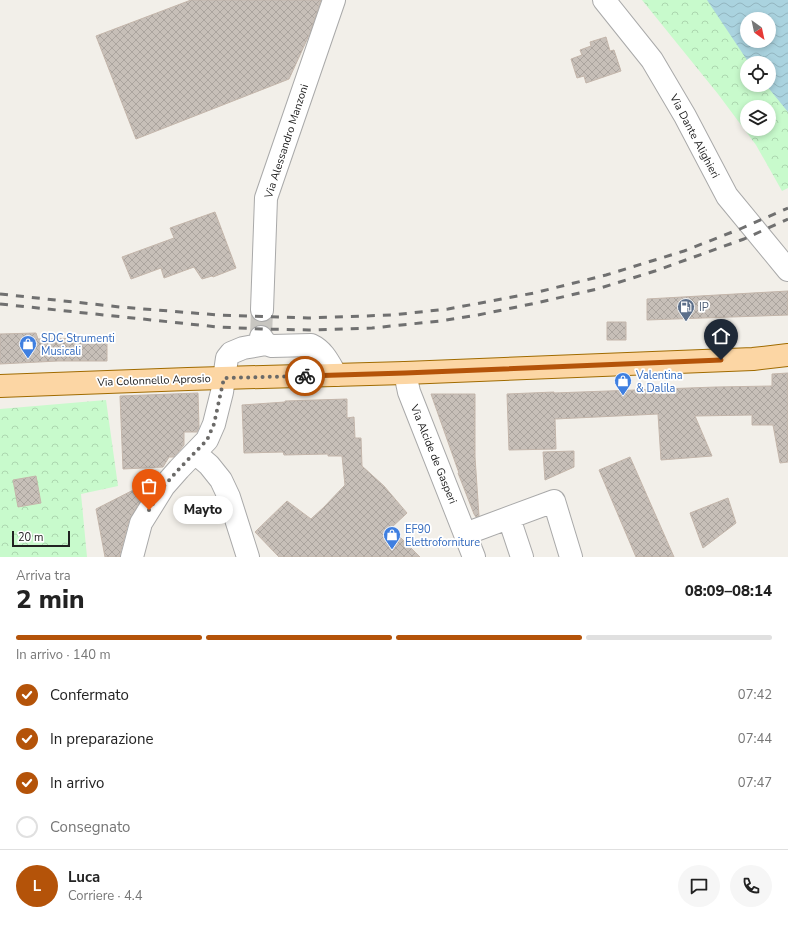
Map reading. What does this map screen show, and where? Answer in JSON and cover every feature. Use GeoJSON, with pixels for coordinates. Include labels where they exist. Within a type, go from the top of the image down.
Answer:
{"type":"FeatureCollection","features":[{"type":"Feature","properties":{"kind":"main road","name":"Via Colonnello Aprosio"},"geometry":{"type":"LineString","coordinates":[[0,386],[405,373],[753,359],[788,355]]}},
{"type":"Feature","properties":{"kind":"street","name":"Via Alessandro Manzoni"},"geometry":{"type":"LineString","coordinates":[[262,310],[266,198],[334,0]]}},
{"type":"Feature","properties":{"kind":"street","name":"Via Dante Alighieri"},"geometry":{"type":"LineString","coordinates":[[604,0],[652,60],[685,116],[727,196],[788,270]]}},
{"type":"Feature","properties":{"kind":"street"},"geometry":{"type":"LineString","coordinates":[[132,557],[141,523],[164,486],[207,440],[214,424],[224,378],[226,358],[231,352],[264,341],[272,346],[311,345],[323,353],[336,375]]}},
{"type":"Feature","properties":{"kind":"street","name":"Via Alcide de Gasperi"},"geometry":{"type":"LineString","coordinates":[[405,373],[409,392],[474,557]]}},
{"type":"Feature","properties":{"kind":"street"},"geometry":{"type":"LineString","coordinates":[[195,453],[209,465],[221,480],[229,497],[248,557]]}},
{"type":"Feature","properties":{"kind":"street"},"geometry":{"type":"LineString","coordinates":[[465,534],[554,501],[571,557]]}},
{"type":"Feature","properties":{"kind":"street"},"geometry":{"type":"LineString","coordinates":[[509,518],[522,557]]}},
{"type":"Feature","properties":{"kind":"green space"},"geometry":{"type":"Polygon","coordinates":[[[642,0],[788,0],[788,188],[782,191],[749,136],[776,136],[776,100],[740,100],[740,124],[642,0]]]}},
{"type":"Feature","properties":{"kind":"green space"},"geometry":{"type":"Polygon","coordinates":[[[106,400],[118,486],[81,494],[87,557],[0,557],[0,409],[106,400]]]}},
{"type":"Feature","properties":{"kind":"water"},"geometry":{"type":"Polygon","coordinates":[[[707,0],[788,0],[788,112],[772,92],[776,92],[776,56],[744,56],[707,0]]]}},
{"type":"Feature","properties":{"kind":"building"},"geometry":{"type":"Polygon","coordinates":[[[191,0],[321,0],[310,33],[289,79],[136,139],[96,36],[191,0]]]}},
{"type":"Feature","properties":{"kind":"building"},"geometry":{"type":"Polygon","coordinates":[[[606,37],[610,51],[614,50],[621,71],[586,83],[584,76],[577,78],[571,59],[582,55],[580,50],[591,46],[590,42],[606,37]]]}},
{"type":"Feature","properties":{"kind":"building"},"geometry":{"type":"Polygon","coordinates":[[[215,212],[236,268],[213,277],[202,279],[194,267],[164,278],[161,268],[131,279],[122,257],[174,238],[170,228],[215,212]]]}},
{"type":"Feature","properties":{"kind":"building"},"geometry":{"type":"Polygon","coordinates":[[[788,291],[788,315],[647,320],[647,299],[788,291]]]}},
{"type":"Feature","properties":{"kind":"building"},"geometry":{"type":"Polygon","coordinates":[[[607,322],[626,322],[626,340],[607,340],[607,322]]]}},
{"type":"Feature","properties":{"kind":"building"},"geometry":{"type":"Polygon","coordinates":[[[36,333],[38,339],[107,338],[107,361],[58,361],[0,364],[0,334],[36,333]]]}},
{"type":"Feature","properties":{"kind":"building"},"geometry":{"type":"Polygon","coordinates":[[[788,373],[788,462],[780,463],[773,425],[752,425],[752,415],[695,416],[712,456],[661,460],[658,414],[555,419],[556,449],[509,450],[507,394],[772,386],[772,374],[788,373]]]}},
{"type":"Feature","properties":{"kind":"building"},"geometry":{"type":"Polygon","coordinates":[[[198,393],[199,427],[197,432],[184,432],[184,445],[174,457],[169,457],[163,467],[123,469],[120,396],[198,393]]]}},
{"type":"Feature","properties":{"kind":"building"},"geometry":{"type":"Polygon","coordinates":[[[431,394],[475,394],[475,457],[479,516],[476,517],[474,514],[458,473],[431,394]]]}},
{"type":"Feature","properties":{"kind":"building"},"geometry":{"type":"Polygon","coordinates":[[[347,399],[347,418],[354,417],[355,438],[361,438],[362,466],[384,486],[407,513],[391,528],[420,557],[279,557],[255,532],[287,501],[311,519],[345,485],[342,456],[328,456],[328,454],[284,455],[283,452],[244,453],[242,405],[285,401],[347,399]]]}},
{"type":"Feature","properties":{"kind":"building"},"geometry":{"type":"Polygon","coordinates":[[[574,451],[574,467],[545,480],[543,452],[574,451]]]}},
{"type":"Feature","properties":{"kind":"building"},"geometry":{"type":"Polygon","coordinates":[[[630,457],[674,557],[636,557],[599,470],[630,457]]]}},
{"type":"Feature","properties":{"kind":"building"},"geometry":{"type":"Polygon","coordinates":[[[36,476],[41,503],[18,507],[13,480],[36,476]]]}},
{"type":"Feature","properties":{"kind":"building"},"geometry":{"type":"Polygon","coordinates":[[[153,480],[129,520],[120,557],[105,557],[96,509],[153,480]]]}},
{"type":"Feature","properties":{"kind":"building"},"geometry":{"type":"Polygon","coordinates":[[[728,498],[736,523],[703,548],[690,513],[728,498]]]}},
{"type":"Feature","properties":{"kind":"tunnel"},"geometry":{"type":"LineString","coordinates":[[261,337],[262,310]]}},
{"type":"Feature","properties":{"kind":"railway"},"geometry":{"type":"LineString","coordinates":[[0,294],[120,307],[218,315],[308,318],[392,315],[448,309],[534,293],[606,275],[684,251],[788,208]]}},
{"type":"Feature","properties":{"kind":"railway"},"geometry":{"type":"LineString","coordinates":[[0,304],[218,327],[261,329],[309,330],[372,328],[440,321],[478,315],[597,289],[655,271],[744,239],[788,219]]}},
{"type":"Feature","properties":{"kind":"way so far"},"geometry":{"type":"LineString","coordinates":[[149,510],[164,486],[207,440],[214,424],[224,378],[305,376]]}},
{"type":"Feature","properties":{"kind":"place","name":"IP"},"geometry":{"type":"Point","coordinates":[686,322]}},
{"type":"Feature","properties":{"kind":"place","name":"SDC Strumenti Musicali"},"geometry":{"type":"Point","coordinates":[28,359]}},
{"type":"Feature","properties":{"kind":"place","name":"Valentina & Dalila"},"geometry":{"type":"Point","coordinates":[623,396]}},
{"type":"Feature","properties":{"kind":"place","name":"Mayto"},"geometry":{"type":"Point","coordinates":[149,510]}},
{"type":"Feature","properties":{"kind":"place","name":"EF90 Elettroforniture"},"geometry":{"type":"Point","coordinates":[392,550]}},
{"type":"Feature","properties":{"kind":"route"},"geometry":{"type":"LineString","coordinates":[[305,376],[721,360]]}}]}
